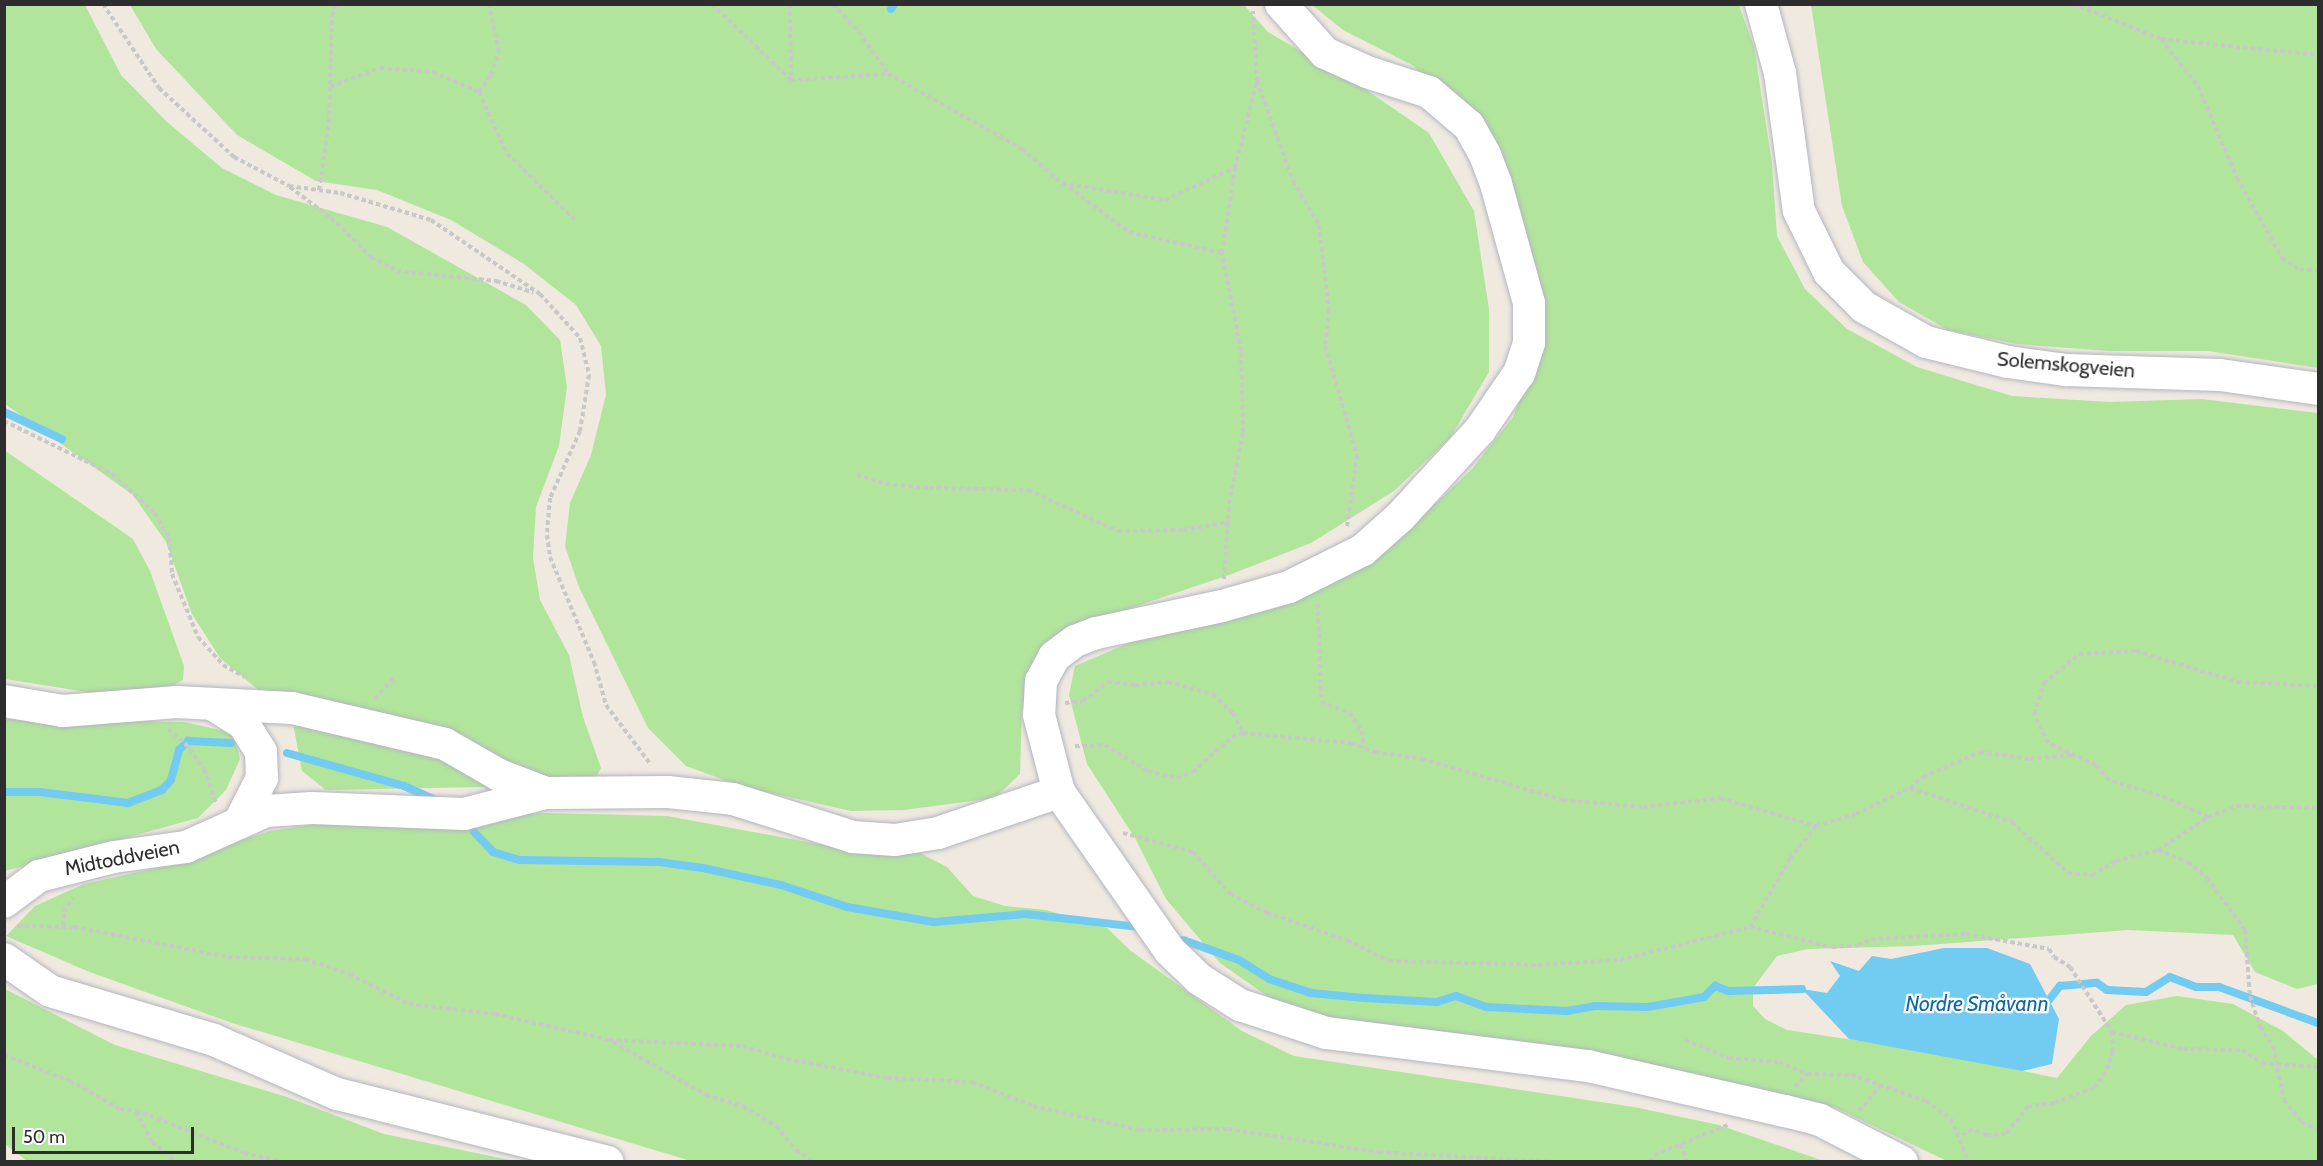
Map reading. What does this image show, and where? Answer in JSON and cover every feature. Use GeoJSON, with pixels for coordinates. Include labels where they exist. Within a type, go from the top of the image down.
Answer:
{"type":"FeatureCollection","features":[{"type":"Feature","properties":{"kind":"street"},"geometry":{"type":"LineString","coordinates":[[1281,4],[1325,53],[1367,72],[1428,92],[1468,126],[1485,155],[1496,184],[1529,303],[1529,343],[1505,397],[1400,517],[1363,550],[1288,586],[1222,606],[1096,633],[1075,641],[1046,669],[1039,706],[1055,782],[1079,821],[1170,951],[1200,979],[1262,1013],[1326,1033],[1588,1066],[1695,1090],[1820,1120],[1902,1161]]}},
{"type":"Feature","properties":{"kind":"street","name":"Solemskogveien"},"geometry":{"type":"LineString","coordinates":[[1761,4],[1780,73],[1799,211],[1829,272],[1873,314],[1926,342],[2008,362],[2076,370],[2220,375],[2319,389]]}},
{"type":"Feature","properties":{"kind":"street"},"geometry":{"type":"LineString","coordinates":[[4,701],[63,711],[146,705],[212,704],[292,708],[381,727],[445,744],[499,775],[546,793],[668,792],[734,799],[853,837],[895,840],[938,833],[1055,782]]}},
{"type":"Feature","properties":{"kind":"street"},"geometry":{"type":"LineString","coordinates":[[212,704],[243,723],[261,752],[262,778],[230,826]]}},
{"type":"Feature","properties":{"kind":"street","name":"Midtoddveien"},"geometry":{"type":"LineString","coordinates":[[9,913],[39,876],[114,857],[186,847],[266,810],[312,808],[464,814],[546,793]]}},
{"type":"Feature","properties":{"kind":"street"},"geometry":{"type":"LineString","coordinates":[[4,959],[50,991],[214,1040],[337,1094],[608,1161]]}},
{"type":"Feature","properties":{"kind":"path"},"geometry":{"type":"LineString","coordinates":[[103,4],[110,21],[159,88],[234,157],[289,186],[331,218],[371,256],[397,271],[496,282],[540,294]]}},
{"type":"Feature","properties":{"kind":"path"},"geometry":{"type":"LineString","coordinates":[[319,190],[330,87],[332,16],[336,4]]}},
{"type":"Feature","properties":{"kind":"path"},"geometry":{"type":"LineString","coordinates":[[479,92],[491,75],[499,52],[489,4]]}},
{"type":"Feature","properties":{"kind":"path"},"geometry":{"type":"LineString","coordinates":[[712,4],[791,80],[888,74]]}},
{"type":"Feature","properties":{"kind":"path"},"geometry":{"type":"LineString","coordinates":[[790,4],[791,80]]}},
{"type":"Feature","properties":{"kind":"path"},"geometry":{"type":"LineString","coordinates":[[833,4],[859,32],[888,74],[1013,144],[1129,232],[1222,253]]}},
{"type":"Feature","properties":{"kind":"path"},"geometry":{"type":"LineString","coordinates":[[1253,4],[1257,81],[1293,181],[1319,225],[1329,310],[1325,346],[1356,446],[1356,480],[1350,496],[1346,529],[1334,547],[1327,569],[1321,702],[1349,713],[1362,731],[1364,748]]}},
{"type":"Feature","properties":{"kind":"path"},"geometry":{"type":"LineString","coordinates":[[2073,4],[2161,39],[2319,55]]}},
{"type":"Feature","properties":{"kind":"path"},"geometry":{"type":"LineString","coordinates":[[2088,9],[2092,4]]}},
{"type":"Feature","properties":{"kind":"path"},"geometry":{"type":"LineString","coordinates":[[2161,39],[2198,86],[2237,178],[2282,258],[2300,270],[2319,270]]}},
{"type":"Feature","properties":{"kind":"path"},"geometry":{"type":"LineString","coordinates":[[330,87],[380,68],[433,72],[479,92],[507,154],[575,220]]}},
{"type":"Feature","properties":{"kind":"path"},"geometry":{"type":"LineString","coordinates":[[1222,606],[1229,522],[1243,432],[1241,351],[1222,253],[1235,168],[1257,81]]}},
{"type":"Feature","properties":{"kind":"path"},"geometry":{"type":"LineString","coordinates":[[1062,183],[1165,200],[1235,168]]}},
{"type":"Feature","properties":{"kind":"path"},"geometry":{"type":"LineString","coordinates":[[289,186],[319,190],[395,207],[431,220],[540,294],[580,338],[589,375],[580,431],[550,498],[547,535],[550,557],[594,662],[606,705],[668,792]]}},
{"type":"Feature","properties":{"kind":"path"},"geometry":{"type":"LineString","coordinates":[[4,421],[112,474],[155,513],[169,538],[172,574],[198,637],[223,665],[249,679]]}},
{"type":"Feature","properties":{"kind":"path"},"geometry":{"type":"LineString","coordinates":[[857,475],[908,486],[1028,490],[1118,531],[1184,530],[1229,522]]}},
{"type":"Feature","properties":{"kind":"path"},"geometry":{"type":"LineString","coordinates":[[2208,817],[2167,798],[2109,780],[2096,765],[2048,743],[2034,714],[2044,683],[2079,654],[2136,651],[2238,682],[2319,686]]}},
{"type":"Feature","properties":{"kind":"path"},"geometry":{"type":"LineString","coordinates":[[1039,706],[1083,701],[1108,682],[1135,685],[1168,682],[1213,694],[1233,714],[1243,733]]}},
{"type":"Feature","properties":{"kind":"path"},"geometry":{"type":"LineString","coordinates":[[146,705],[185,743],[204,769],[230,826]]}},
{"type":"Feature","properties":{"kind":"path"},"geometry":{"type":"LineString","coordinates":[[1055,782],[1073,747],[1105,745],[1148,771],[1177,778],[1192,772],[1232,737],[1243,733],[1364,748],[1422,759],[1563,801],[1643,807],[1720,798],[1816,826],[1839,821],[1910,788],[1923,777],[1980,752],[2030,759],[2072,755]]}},
{"type":"Feature","properties":{"kind":"path"},"geometry":{"type":"LineString","coordinates":[[1910,788],[2012,822],[2068,873],[2092,875],[2116,861],[2158,850],[2208,817],[2237,806],[2319,808]]}},
{"type":"Feature","properties":{"kind":"path"},"geometry":{"type":"LineString","coordinates":[[1079,821],[1192,852],[1230,894],[1267,913],[1347,940],[1389,961],[1539,964],[1620,960],[1749,927],[1832,947],[1858,945],[1871,939],[1966,934],[2044,947],[2070,967],[2112,1032],[2113,1051],[2106,1072],[2094,1088],[2054,1103],[2028,1106],[2006,1134],[1987,1135],[1972,1129],[1959,1137]]}},
{"type":"Feature","properties":{"kind":"path"},"geometry":{"type":"LineString","coordinates":[[1749,927],[1790,859],[1816,826]]}},
{"type":"Feature","properties":{"kind":"path"},"geometry":{"type":"LineString","coordinates":[[2158,850],[2188,862],[2201,873],[2245,930],[2250,996],[2277,1065],[2284,1100],[2301,1122],[2319,1130]]}},
{"type":"Feature","properties":{"kind":"path"},"geometry":{"type":"LineString","coordinates":[[9,913],[228,957],[305,959],[349,974],[409,1004],[495,1014],[609,1040],[743,1046],[787,1059],[886,1078],[972,1082],[1033,1106],[1140,1130],[1228,1129],[1379,1152],[1559,1161]]}},
{"type":"Feature","properties":{"kind":"path"},"geometry":{"type":"LineString","coordinates":[[2112,1032],[2183,1049],[2242,1050],[2262,1063],[2277,1065],[2296,1063],[2319,1067]]}},
{"type":"Feature","properties":{"kind":"path"},"geometry":{"type":"LineString","coordinates":[[609,1040],[676,1074],[706,1095],[743,1106],[776,1126],[796,1150],[814,1161]]}},
{"type":"Feature","properties":{"kind":"path"},"geometry":{"type":"LineString","coordinates":[[1685,1040],[1729,1058],[1779,1062],[1807,1074],[1851,1075],[1926,1101],[1951,1119],[1969,1161]]}},
{"type":"Feature","properties":{"kind":"path"},"geometry":{"type":"LineString","coordinates":[[4,1055],[70,1082],[120,1109],[136,1110],[244,1153],[282,1161]]}},
{"type":"Feature","properties":{"kind":"path"},"geometry":{"type":"LineString","coordinates":[[136,1110],[152,1142],[178,1161]]}},
{"type":"Feature","properties":{"kind":"path"},"geometry":{"type":"LineString","coordinates":[[1650,1161],[1654,1155],[1681,1144],[1687,1161]]}},
{"type":"Feature","properties":{"kind":"green space"},"geometry":{"type":"Polygon","coordinates":[[[4,5],[85,5],[121,75],[167,122],[222,168],[276,195],[387,227],[526,305],[560,340],[567,387],[559,446],[536,507],[533,558],[540,600],[569,655],[583,717],[601,768],[592,785],[326,790],[302,771],[292,718],[220,658],[192,614],[166,542],[133,495],[5,404],[4,5]]]}},
{"type":"Feature","properties":{"kind":"green space"},"geometry":{"type":"Polygon","coordinates":[[[130,5],[1244,5],[1268,32],[1365,89],[1429,133],[1474,211],[1489,309],[1489,372],[1450,438],[1394,491],[1311,543],[1229,575],[1119,612],[1068,635],[1032,663],[1022,709],[1020,774],[995,798],[904,810],[851,811],[744,787],[686,766],[648,728],[579,587],[565,546],[570,503],[591,455],[606,395],[601,346],[576,305],[524,264],[451,220],[377,190],[316,181],[237,135],[156,49],[130,5]]]}},
{"type":"Feature","properties":{"kind":"green space"},"geometry":{"type":"Polygon","coordinates":[[[1312,5],[1739,5],[1754,47],[1772,163],[1777,236],[1805,289],[1847,329],[1917,367],[2012,396],[2109,402],[2202,399],[2318,413],[2318,984],[2297,989],[2255,972],[2233,935],[2128,930],[1914,946],[1808,949],[1777,956],[1753,988],[1753,1006],[1765,1019],[1787,1030],[1920,1050],[2057,1078],[2091,1036],[2126,1005],[2177,996],[2233,1004],[2283,1031],[2318,1060],[2318,1161],[1947,1161],[1836,1108],[1652,1065],[1291,1013],[1220,963],[1166,899],[1135,838],[1087,764],[1069,695],[1075,666],[1134,641],[1276,607],[1387,550],[1472,469],[1513,417],[1534,360],[1466,110],[1412,65],[1343,30],[1312,5]]]}},
{"type":"Feature","properties":{"kind":"green space"},"geometry":{"type":"Polygon","coordinates":[[[1811,5],[2318,5],[2318,368],[2208,351],[2110,351],[2017,344],[1948,330],[1899,302],[1863,262],[1842,206],[1811,5]]]}},
{"type":"Feature","properties":{"kind":"green space"},"geometry":{"type":"Polygon","coordinates":[[[4,450],[133,539],[150,571],[184,666],[183,680],[164,690],[93,693],[5,679],[4,450]]]}},
{"type":"Feature","properties":{"kind":"green space"},"geometry":{"type":"Polygon","coordinates":[[[5,719],[184,722],[234,733],[240,759],[226,790],[198,818],[5,871],[5,719]]]}},
{"type":"Feature","properties":{"kind":"green space"},"geometry":{"type":"Polygon","coordinates":[[[546,813],[667,816],[872,854],[920,853],[947,867],[973,896],[1005,906],[1046,910],[1107,928],[1131,951],[1242,1031],[1294,1056],[1634,1107],[1719,1125],[1824,1161],[691,1161],[232,1023],[87,971],[6,936],[35,906],[84,884],[156,868],[270,831],[344,820],[546,813]]]}},
{"type":"Feature","properties":{"kind":"green space"},"geometry":{"type":"Polygon","coordinates":[[[5,989],[115,1045],[287,1097],[384,1134],[515,1161],[27,1161],[5,1144],[5,989]]]}},
{"type":"Feature","properties":{"kind":"water","name":"Nordre Småvann"},"geometry":{"type":"Polygon","coordinates":[[[1944,948],[1987,948],[2030,964],[2059,1019],[2052,1064],[2022,1071],[1849,1039],[1802,989],[1827,993],[1840,976],[1830,961],[1859,971],[1872,956],[1891,959],[1944,948]]]}},
{"type":"Feature","properties":{"kind":"waterway"},"geometry":{"type":"LineString","coordinates":[[891,9],[894,4]]}},
{"type":"Feature","properties":{"kind":"waterway"},"geometry":{"type":"LineString","coordinates":[[4,412],[62,439]]}},
{"type":"Feature","properties":{"kind":"waterway"},"geometry":{"type":"LineString","coordinates":[[4,792],[40,792],[128,803],[162,790],[171,780],[179,750],[188,741],[231,743]]}},
{"type":"Feature","properties":{"kind":"waterway"},"geometry":{"type":"LineString","coordinates":[[287,753],[404,786],[433,799]]}},
{"type":"Feature","properties":{"kind":"waterway"},"geometry":{"type":"LineString","coordinates":[[474,832],[493,852],[520,860],[659,862],[703,868],[781,885],[847,907],[934,922],[1026,914],[1139,927]]}},
{"type":"Feature","properties":{"kind":"waterway"},"geometry":{"type":"LineString","coordinates":[[1183,940],[1239,960],[1269,979],[1311,993],[1364,998],[1437,1002],[1456,996],[1487,1007],[1567,1011],[1595,1006],[1648,1007],[1704,997],[1715,986],[1728,991],[1802,989]]}},
{"type":"Feature","properties":{"kind":"waterway"},"geometry":{"type":"LineString","coordinates":[[2049,1000],[2060,986],[2097,983],[2107,990],[2146,992],[2170,977],[2196,987],[2219,987],[2318,1023]]}}]}
